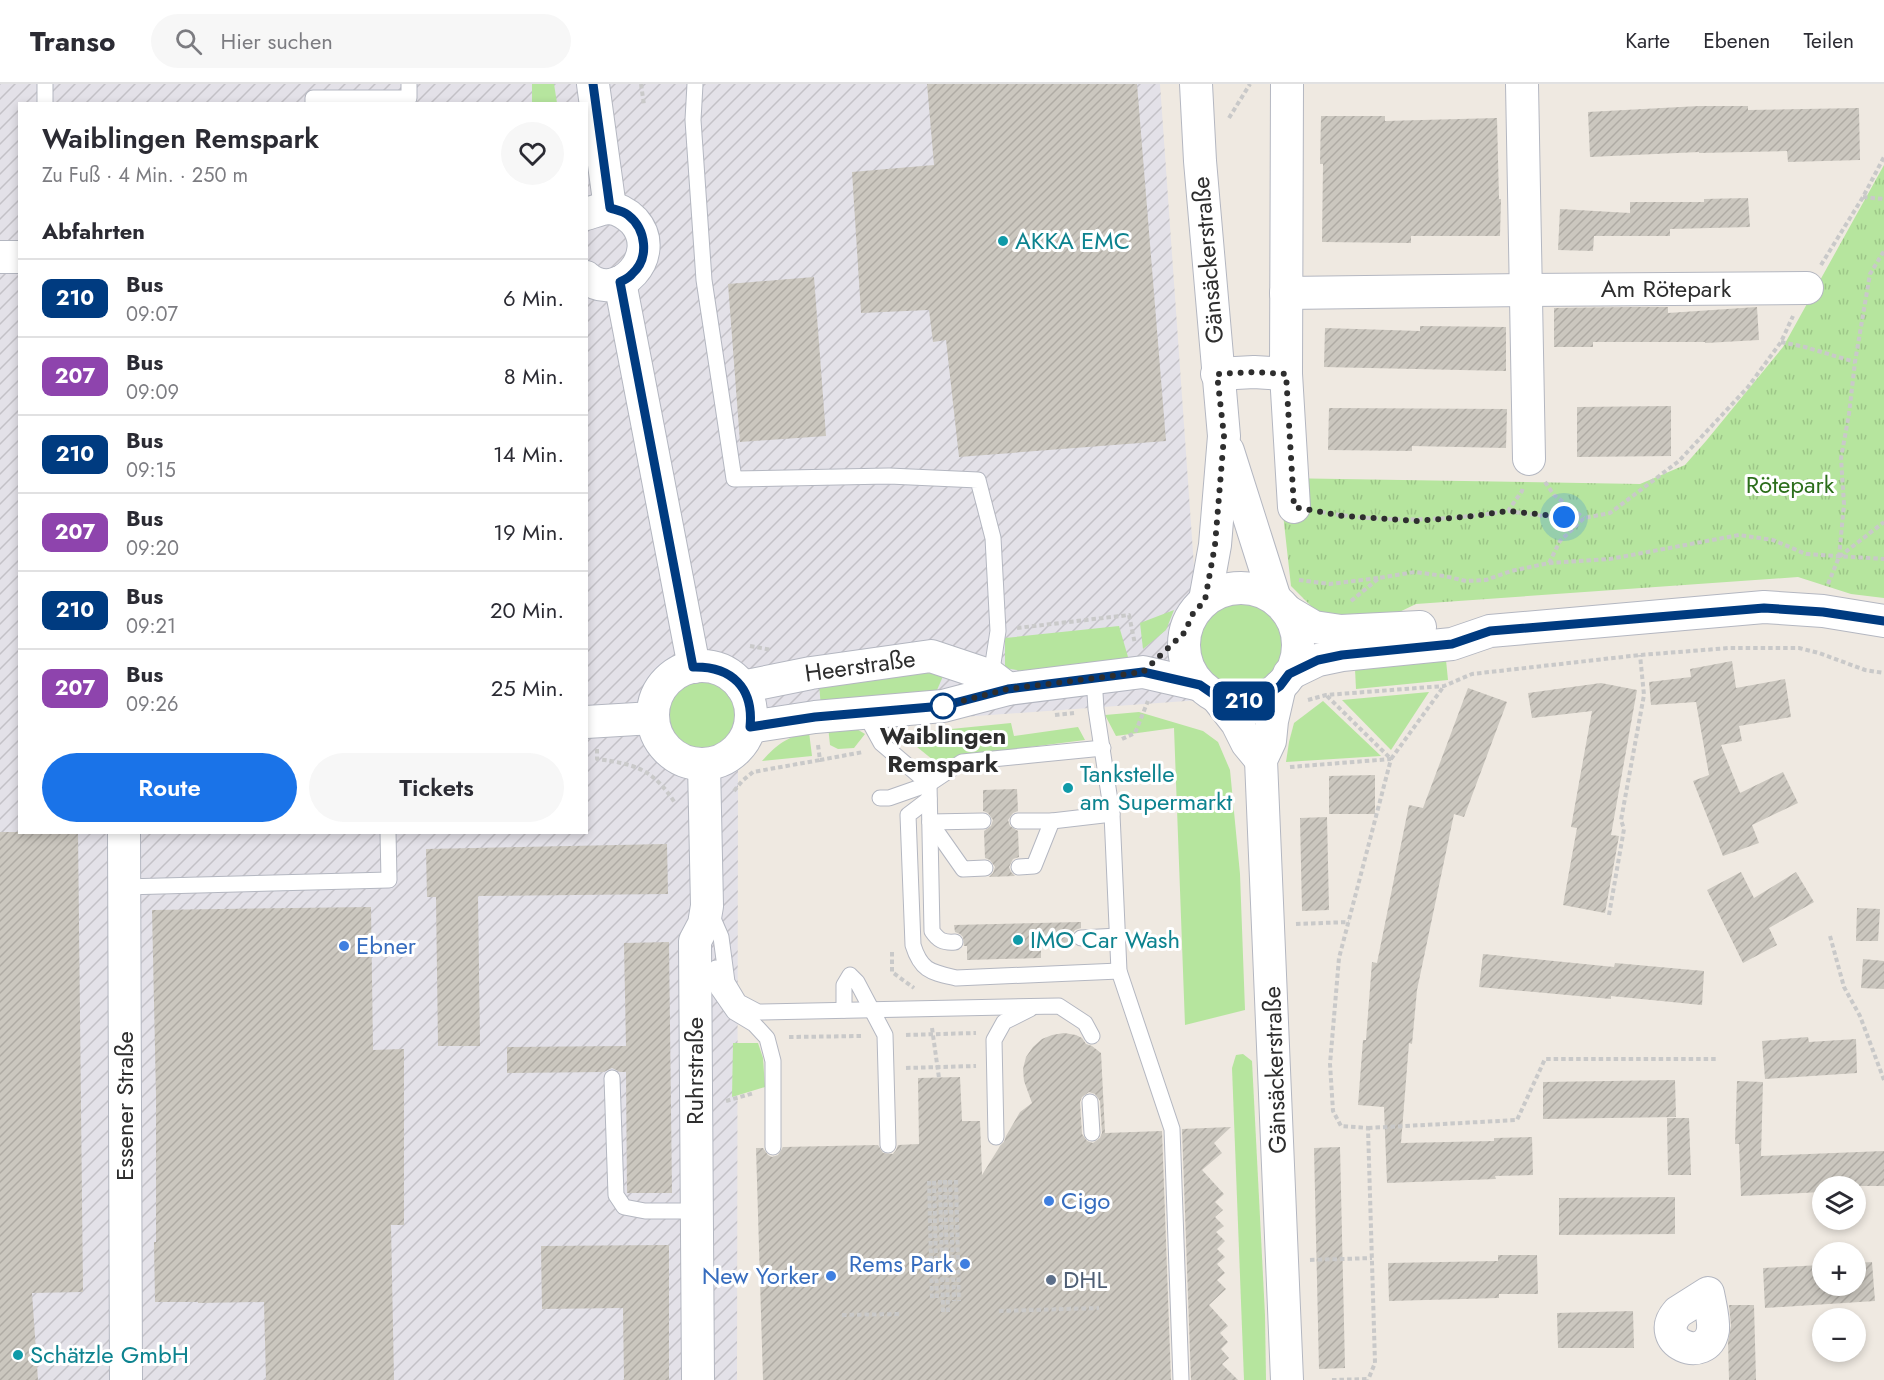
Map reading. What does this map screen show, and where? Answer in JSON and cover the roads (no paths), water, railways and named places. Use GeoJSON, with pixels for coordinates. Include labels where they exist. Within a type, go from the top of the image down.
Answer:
{"type":"FeatureCollection","features":[{"type":"Feature","properties":{"kind":"street"},"geometry":{"type":"LineString","coordinates":[[588,279],[591,282],[606,284],[620,282],[632,275],[640,265],[645,246],[640,228],[627,214],[598,211],[593,84]]}},
{"type":"Feature","properties":{"kind":"street","name":"Gänsäckerstraße"},"geometry":{"type":"LineString","coordinates":[[1196,84],[1217,374],[1224,436],[1215,545],[1205,600]]}},
{"type":"Feature","properties":{"kind":"street"},"geometry":{"type":"LineString","coordinates":[[1287,84],[1286,374],[1294,507]]}},
{"type":"Feature","properties":{"kind":"street"},"geometry":{"type":"LineString","coordinates":[[1522,84],[1529,459]]}},
{"type":"Feature","properties":{"kind":"street"},"geometry":{"type":"LineString","coordinates":[[0,257],[18,257]]}},
{"type":"Feature","properties":{"kind":"street"},"geometry":{"type":"LineString","coordinates":[[620,282],[693,667]]}},
{"type":"Feature","properties":{"kind":"street","name":"Am Rötepark"},"geometry":{"type":"LineString","coordinates":[[1286,293],[1807,288]]}},
{"type":"Feature","properties":{"kind":"street"},"geometry":{"type":"LineString","coordinates":[[1217,374],[1254,372],[1286,374]]}},
{"type":"Feature","properties":{"kind":"street","name":"Gänsäckerstraße"},"geometry":{"type":"LineString","coordinates":[[1224,436],[1286,597]]}},
{"type":"Feature","properties":{"kind":"street"},"geometry":{"type":"LineString","coordinates":[[1272,764],[1247,743],[1237,723],[1189,669],[1187,663],[1184,649],[1185,632],[1192,615],[1205,600],[1222,591],[1236,588],[1259,590],[1286,597],[1314,627],[1341,631],[1450,625],[1490,631],[1764,608],[1823,612],[1884,621]]}},
{"type":"Feature","properties":{"kind":"street"},"geometry":{"type":"LineString","coordinates":[[1286,597],[1298,645],[1290,688]]}},
{"type":"Feature","properties":{"kind":"street"},"geometry":{"type":"LineString","coordinates":[[1208,690],[1234,701],[1253,700],[1290,688],[1318,660],[1342,655],[1452,644],[1490,631]]}},
{"type":"Feature","properties":{"kind":"street"},"geometry":{"type":"LineString","coordinates":[[1142,674],[1185,632]]}},
{"type":"Feature","properties":{"kind":"street","name":"Heerstraße"},"geometry":{"type":"LineString","coordinates":[[742,687],[811,673],[931,656],[999,682]]}},
{"type":"Feature","properties":{"kind":"street"},"geometry":{"type":"LineString","coordinates":[[693,667],[707,667],[721,670],[733,677],[742,687],[751,713],[750,727],[743,741],[733,753],[719,761],[704,764],[689,762],[675,756],[664,746],[656,733],[653,718],[659,690],[668,679],[680,671],[693,667]]}},
{"type":"Feature","properties":{"kind":"street","name":"Heerstraße"},"geometry":{"type":"LineString","coordinates":[[750,727],[864,712],[943,706],[999,682],[1142,674],[1208,690]]}},
{"type":"Feature","properties":{"kind":"street","name":"Gänsäckerstraße"},"geometry":{"type":"LineString","coordinates":[[1287,1380],[1268,926],[1272,764],[1270,741],[1272,721],[1290,688]]}},
{"type":"Feature","properties":{"kind":"street"},"geometry":{"type":"LineString","coordinates":[[592,731],[653,718]]}},
{"type":"Feature","properties":{"kind":"street","name":"Ruhrstraße"},"geometry":{"type":"LineString","coordinates":[[698,1380],[695,940],[706,915],[704,764]]}},
{"type":"Feature","properties":{"kind":"street","name":"Essener Straße"},"geometry":{"type":"LineString","coordinates":[[124,834],[126,1380]]}},
{"type":"Feature","properties":{"kind":"lane"},"geometry":{"type":"LineString","coordinates":[[45,84],[45,102]]}},
{"type":"Feature","properties":{"kind":"lane"},"geometry":{"type":"LineString","coordinates":[[314,102],[314,98],[410,98],[409,84]]}},
{"type":"Feature","properties":{"kind":"lane"},"geometry":{"type":"LineString","coordinates":[[695,84],[693,120],[705,280],[734,480],[889,476],[978,480],[993,538],[999,682]]}},
{"type":"Feature","properties":{"kind":"lane"},"geometry":{"type":"LineString","coordinates":[[1094,678],[1096,709],[1112,814],[1119,971],[1172,1129],[1181,1380]]}},
{"type":"Feature","properties":{"kind":"lane"},"geometry":{"type":"LineString","coordinates":[[864,712],[881,743],[929,791],[932,931],[938,939],[955,942]]}},
{"type":"Feature","properties":{"kind":"lane"},"geometry":{"type":"LineString","coordinates":[[1103,748],[962,762],[929,791],[908,815],[913,945],[917,959],[924,966],[932,972],[956,978],[1119,971]]}},
{"type":"Feature","properties":{"kind":"lane"},"geometry":{"type":"LineString","coordinates":[[880,798],[929,791]]}},
{"type":"Feature","properties":{"kind":"lane"},"geometry":{"type":"LineString","coordinates":[[1018,821],[1052,821],[1112,814]]}},
{"type":"Feature","properties":{"kind":"lane"},"geometry":{"type":"LineString","coordinates":[[930,822],[983,821]]}},
{"type":"Feature","properties":{"kind":"lane"},"geometry":{"type":"LineString","coordinates":[[1019,867],[1034,866],[1052,821]]}},
{"type":"Feature","properties":{"kind":"lane"},"geometry":{"type":"LineString","coordinates":[[930,822],[963,869],[985,868]]}},
{"type":"Feature","properties":{"kind":"lane"},"geometry":{"type":"LineString","coordinates":[[124,887],[389,879],[388,834]]}},
{"type":"Feature","properties":{"kind":"lane"},"geometry":{"type":"LineString","coordinates":[[706,915],[721,937],[727,982],[739,1002],[758,1011],[1059,1006],[1085,1023],[1092,1036]]}},
{"type":"Feature","properties":{"kind":"lane"},"geometry":{"type":"LineString","coordinates":[[706,915],[718,989],[734,1011],[754,1024],[767,1038],[773,1061],[773,1147]]}},
{"type":"Feature","properties":{"kind":"lane"},"geometry":{"type":"LineString","coordinates":[[1081,938],[1118,936]]}},
{"type":"Feature","properties":{"kind":"lane"},"geometry":{"type":"LineString","coordinates":[[844,1010],[844,986],[850,975],[857,982],[885,1035],[888,1145]]}},
{"type":"Feature","properties":{"kind":"lane"},"geometry":{"type":"LineString","coordinates":[[996,1137],[994,1040],[1004,1022],[1035,1006]]}},
{"type":"Feature","properties":{"kind":"lane"},"geometry":{"type":"LineString","coordinates":[[612,1078],[616,1195],[624,1207],[645,1211],[696,1211]]}},
{"type":"Feature","properties":{"kind":"lane"},"geometry":{"type":"LineString","coordinates":[[1090,1102],[1092,1133]]}},
{"type":"Feature","properties":{"kind":"place","name":"AKKA EMC"},"geometry":{"type":"Point","coordinates":[1003,241]}},
{"type":"Feature","properties":{"kind":"place","name":"Waiblingen Remspark"},"geometry":{"type":"Point","coordinates":[943,706]}},
{"type":"Feature","properties":{"kind":"place","name":"Tankstelle am Supermarkt"},"geometry":{"type":"Point","coordinates":[1068,788]}},
{"type":"Feature","properties":{"kind":"place","name":"IMO Car Wash"},"geometry":{"type":"Point","coordinates":[1018,940]}},
{"type":"Feature","properties":{"kind":"place","name":"Ebner"},"geometry":{"type":"Point","coordinates":[344,946]}},
{"type":"Feature","properties":{"kind":"place","name":"Cigo"},"geometry":{"type":"Point","coordinates":[1049,1201]}},
{"type":"Feature","properties":{"kind":"place","name":"Rems Park"},"geometry":{"type":"Point","coordinates":[965,1264]}},
{"type":"Feature","properties":{"kind":"place","name":"New Yorker"},"geometry":{"type":"Point","coordinates":[831,1276]}},
{"type":"Feature","properties":{"kind":"place","name":"DHL"},"geometry":{"type":"Point","coordinates":[1051,1280]}},
{"type":"Feature","properties":{"kind":"place","name":"Schätzle GmbH"},"geometry":{"type":"Point","coordinates":[18,1355]}},
{"type":"Feature","properties":{"kind":"park label","name":"Rötepark"},"geometry":{"type":"Point","coordinates":[1790,485]}}]}
